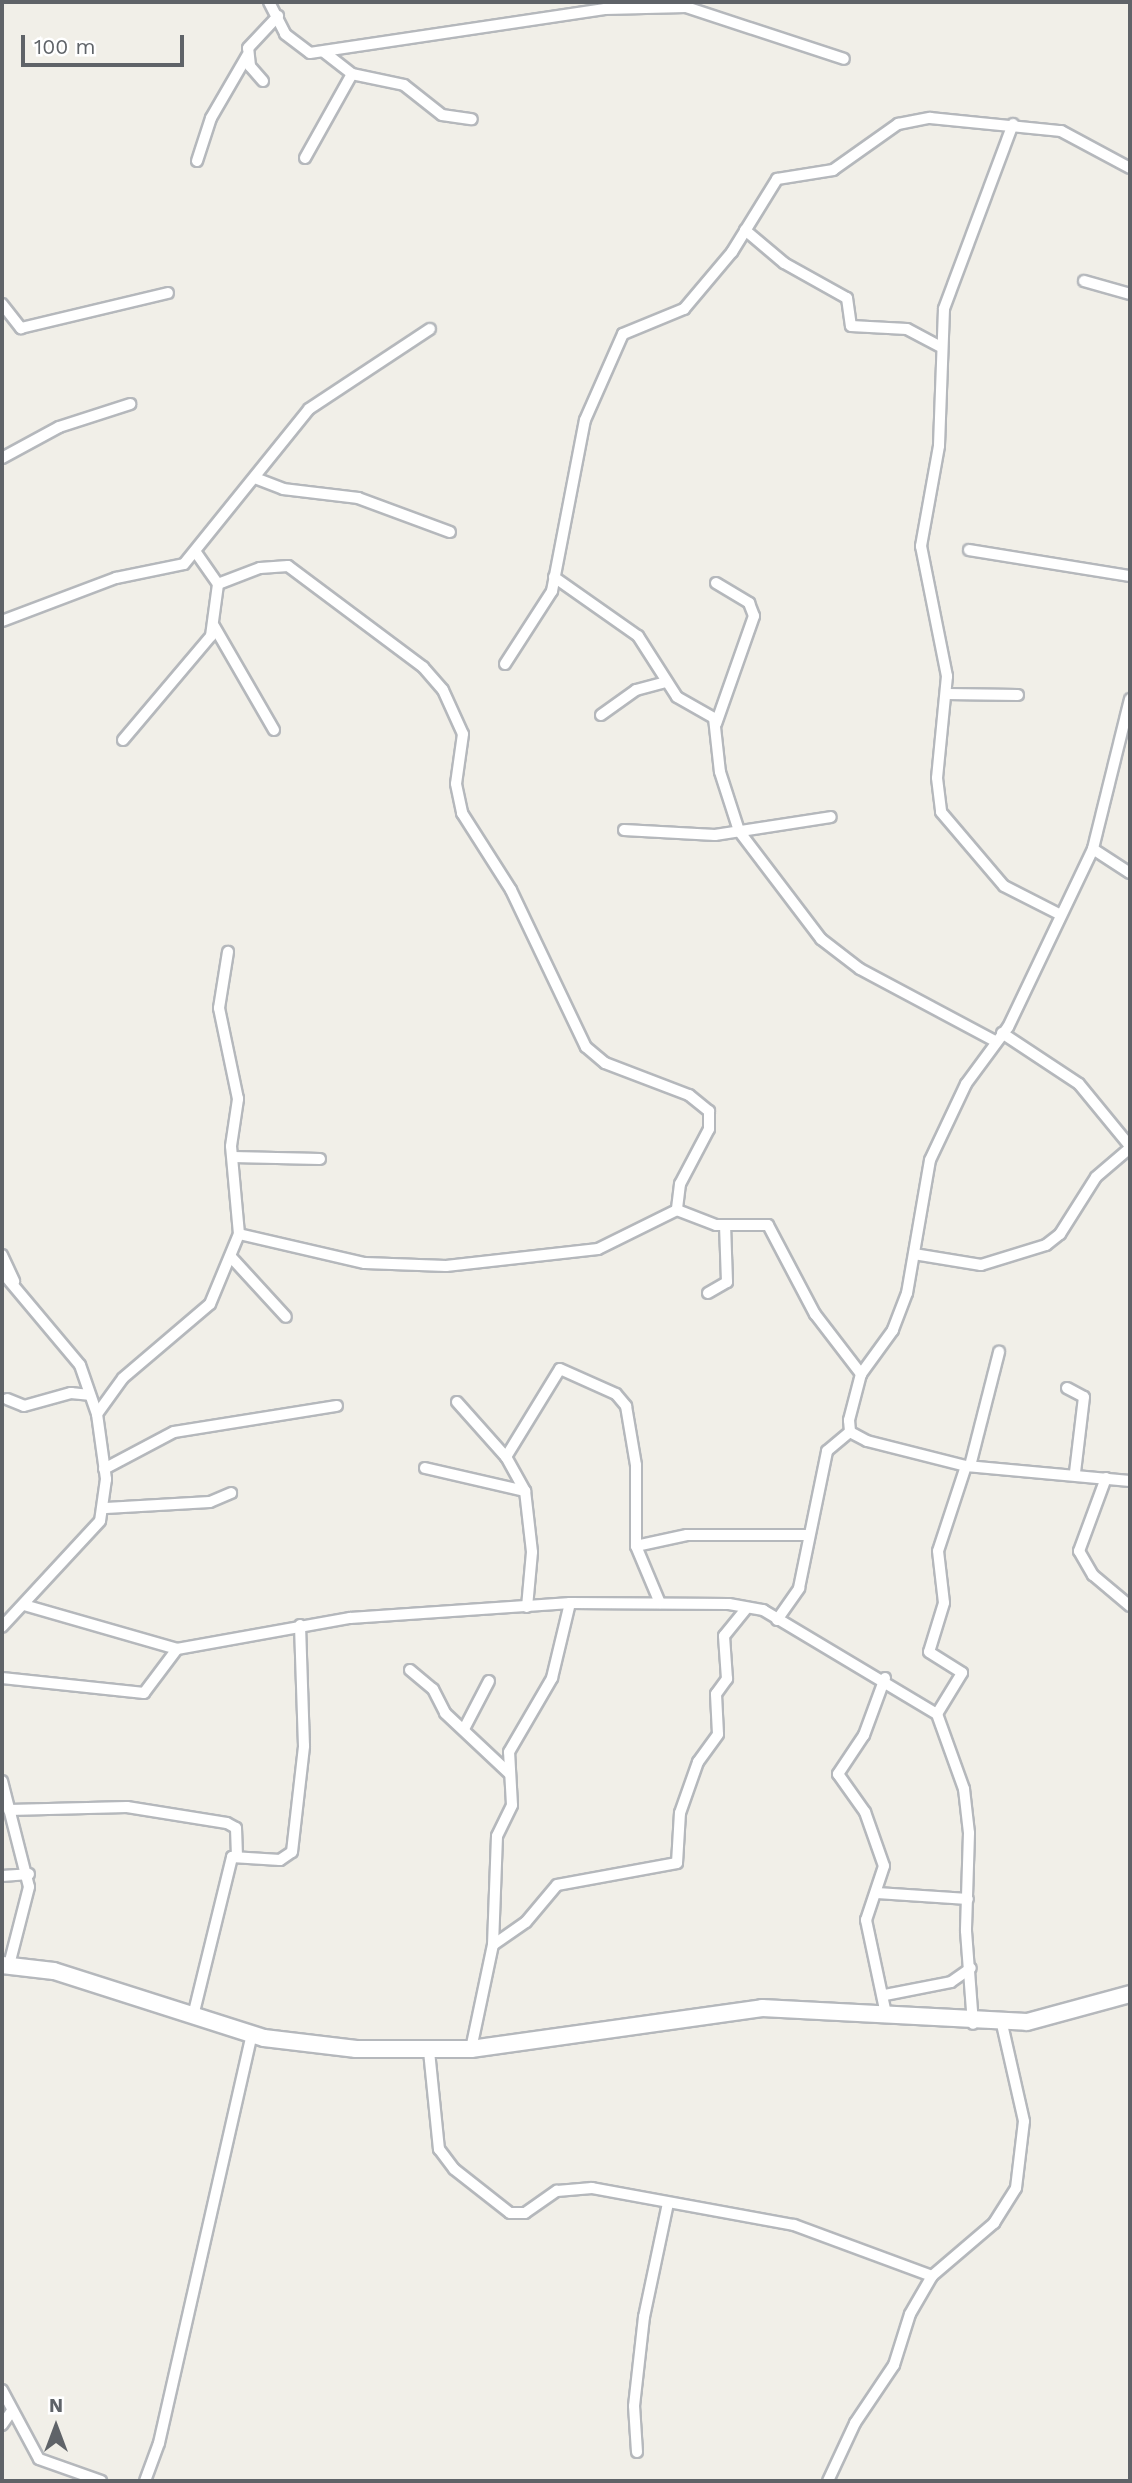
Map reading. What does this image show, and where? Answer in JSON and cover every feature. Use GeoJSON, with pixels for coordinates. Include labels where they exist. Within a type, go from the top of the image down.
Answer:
{"type":"FeatureCollection","features":[{"type":"Feature","properties":{"kind":"street"},"geometry":{"type":"LineString","coordinates":[[269,2],[295,44],[324,52],[352,74],[404,85],[433,111],[471,119]]}},
{"type":"Feature","properties":{"kind":"street"},"geometry":{"type":"LineString","coordinates":[[324,52],[639,5],[700,10],[844,59]]}},
{"type":"Feature","properties":{"kind":"street"},"geometry":{"type":"LineString","coordinates":[[197,161],[211,118],[247,56],[251,41],[278,16]]}},
{"type":"Feature","properties":{"kind":"street"},"geometry":{"type":"LineString","coordinates":[[247,56],[263,81]]}},
{"type":"Feature","properties":{"kind":"street"},"geometry":{"type":"LineString","coordinates":[[305,159],[352,74]]}},
{"type":"Feature","properties":{"kind":"street"},"geometry":{"type":"LineString","coordinates":[[505,664],[540,615],[554,577],[585,420],[623,334],[684,309],[745,230],[777,180],[833,170],[898,124],[930,118],[1013,124],[1077,136],[1130,168]]}},
{"type":"Feature","properties":{"kind":"street"},"geometry":{"type":"LineString","coordinates":[[1013,124],[950,287],[939,346],[939,446],[921,546],[947,694],[937,778],[941,812],[1004,886],[1059,914]]}},
{"type":"Feature","properties":{"kind":"street"},"geometry":{"type":"LineString","coordinates":[[745,230],[784,263],[847,298],[852,326],[907,329],[939,346]]}},
{"type":"Feature","properties":{"kind":"street"},"geometry":{"type":"LineString","coordinates":[[1084,281],[1130,294]]}},
{"type":"Feature","properties":{"kind":"street"},"geometry":{"type":"LineString","coordinates":[[2,304],[21,328],[168,293]]}},
{"type":"Feature","properties":{"kind":"street"},"geometry":{"type":"LineString","coordinates":[[2,621],[116,579],[176,568],[197,554],[309,409],[430,329]]}},
{"type":"Feature","properties":{"kind":"street"},"geometry":{"type":"LineString","coordinates":[[2,458],[59,427],[130,404]]}},
{"type":"Feature","properties":{"kind":"street"},"geometry":{"type":"LineString","coordinates":[[256,478],[283,489],[358,498],[450,532]]}},
{"type":"Feature","properties":{"kind":"street"},"geometry":{"type":"LineString","coordinates":[[969,550],[1130,576]]}},
{"type":"Feature","properties":{"kind":"street"},"geometry":{"type":"LineString","coordinates":[[123,740],[198,655],[214,626],[218,583],[197,554]]}},
{"type":"Feature","properties":{"kind":"street"},"geometry":{"type":"LineString","coordinates":[[218,583],[260,568],[288,566],[439,684],[462,723],[456,784],[462,813],[511,890],[586,1046],[606,1063],[689,1095],[709,1111],[709,1129],[680,1184],[677,1210]]}},
{"type":"Feature","properties":{"kind":"street"},"geometry":{"type":"LineString","coordinates":[[554,577],[638,636],[666,682],[716,724]]}},
{"type":"Feature","properties":{"kind":"street"},"geometry":{"type":"LineString","coordinates":[[716,583],[749,603],[754,616],[716,724],[720,772],[738,831],[781,893],[842,956],[999,1037],[1079,1084],[1130,1147],[1096,1177],[1060,1234],[1046,1245],[982,1265],[914,1255]]}},
{"type":"Feature","properties":{"kind":"street"},"geometry":{"type":"LineString","coordinates":[[214,626],[274,730]]}},
{"type":"Feature","properties":{"kind":"street"},"geometry":{"type":"LineString","coordinates":[[601,715],[636,690],[666,682]]}},
{"type":"Feature","properties":{"kind":"street"},"geometry":{"type":"LineString","coordinates":[[947,694],[1018,695]]}},
{"type":"Feature","properties":{"kind":"street"},"geometry":{"type":"LineString","coordinates":[[777,1620],[794,1600],[827,1451],[850,1432],[861,1374],[893,1330],[914,1255],[930,1160],[999,1037],[1093,849],[1130,699]]}},
{"type":"Feature","properties":{"kind":"street"},"geometry":{"type":"LineString","coordinates":[[624,830],[738,831],[831,817]]}},
{"type":"Feature","properties":{"kind":"street"},"geometry":{"type":"LineString","coordinates":[[1093,849],[1130,873]]}},
{"type":"Feature","properties":{"kind":"street"},"geometry":{"type":"LineString","coordinates":[[97,1414],[123,1378],[210,1304],[239,1234],[233,1157],[238,1099],[219,1008],[228,952]]}},
{"type":"Feature","properties":{"kind":"street"},"geometry":{"type":"LineString","coordinates":[[233,1157],[320,1159]]}},
{"type":"Feature","properties":{"kind":"street"},"geometry":{"type":"LineString","coordinates":[[239,1234],[365,1263],[446,1266],[598,1249],[677,1210],[725,1226],[773,1227],[800,1290],[861,1374]]}},
{"type":"Feature","properties":{"kind":"street"},"geometry":{"type":"LineString","coordinates":[[708,1293],[727,1283],[725,1226]]}},
{"type":"Feature","properties":{"kind":"street"},"geometry":{"type":"LineString","coordinates":[[2,1255],[16,1287]]}},
{"type":"Feature","properties":{"kind":"street"},"geometry":{"type":"LineString","coordinates":[[231,1257],[286,1317]]}},
{"type":"Feature","properties":{"kind":"street"},"geometry":{"type":"LineString","coordinates":[[2,1272],[79,1365],[97,1414],[106,1508],[2,1627]]}},
{"type":"Feature","properties":{"kind":"street"},"geometry":{"type":"LineString","coordinates":[[937,1714],[962,1673],[933,1656],[929,1644],[943,1611],[938,1551],[968,1466],[999,1352]]}},
{"type":"Feature","properties":{"kind":"street"},"geometry":{"type":"LineString","coordinates":[[506,1457],[556,1370],[615,1394],[630,1417],[636,1545],[660,1603]]}},
{"type":"Feature","properties":{"kind":"street"},"geometry":{"type":"LineString","coordinates":[[1067,1388],[1084,1398],[1074,1473]]}},
{"type":"Feature","properties":{"kind":"street"},"geometry":{"type":"LineString","coordinates":[[7,1399],[24,1406],[71,1393],[89,1395]]}},
{"type":"Feature","properties":{"kind":"street"},"geometry":{"type":"LineString","coordinates":[[457,1402],[506,1457],[526,1491],[532,1552],[527,1607]]}},
{"type":"Feature","properties":{"kind":"street"},"geometry":{"type":"LineString","coordinates":[[104,1469],[174,1432],[337,1406]]}},
{"type":"Feature","properties":{"kind":"street"},"geometry":{"type":"LineString","coordinates":[[850,1432],[968,1466],[1074,1473],[1130,1481]]}},
{"type":"Feature","properties":{"kind":"street"},"geometry":{"type":"LineString","coordinates":[[425,1468],[526,1491]]}},
{"type":"Feature","properties":{"kind":"street"},"geometry":{"type":"LineString","coordinates":[[1106,1478],[1079,1551],[1093,1575],[1130,1606]]}},
{"type":"Feature","properties":{"kind":"street"},"geometry":{"type":"LineString","coordinates":[[106,1508],[210,1502],[231,1493]]}},
{"type":"Feature","properties":{"kind":"street"},"geometry":{"type":"LineString","coordinates":[[636,1545],[687,1535],[807,1535]]}},
{"type":"Feature","properties":{"kind":"street"},"geometry":{"type":"LineString","coordinates":[[24,1605],[177,1649],[213,1647],[300,1625],[570,1603],[660,1603],[747,1608],[777,1620],[885,1678],[937,1714],[964,1790],[973,2024]]}},
{"type":"Feature","properties":{"kind":"street"},"geometry":{"type":"LineString","coordinates":[[471,2049],[493,1945],[497,1836],[512,1805],[512,1742],[552,1678],[570,1603]]}},
{"type":"Feature","properties":{"kind":"street"},"geometry":{"type":"LineString","coordinates":[[493,1945],[526,1922],[557,1885],[677,1863],[680,1813],[698,1762],[718,1734],[716,1694],[727,1679],[724,1636],[747,1608]]}},
{"type":"Feature","properties":{"kind":"street"},"geometry":{"type":"LineString","coordinates":[[237,1854],[280,1860],[292,1852],[304,1746],[300,1625]]}},
{"type":"Feature","properties":{"kind":"street"},"geometry":{"type":"LineString","coordinates":[[2,1678],[144,1693],[177,1649]]}},
{"type":"Feature","properties":{"kind":"street"},"geometry":{"type":"LineString","coordinates":[[410,1670],[511,1776]]}},
{"type":"Feature","properties":{"kind":"street"},"geometry":{"type":"LineString","coordinates":[[885,1678],[863,1735],[838,1774],[880,1848],[885,1877],[877,1893],[867,1931],[885,1995],[886,2014]]}},
{"type":"Feature","properties":{"kind":"street"},"geometry":{"type":"LineString","coordinates":[[464,1729],[489,1681]]}},
{"type":"Feature","properties":{"kind":"street"},"geometry":{"type":"LineString","coordinates":[[2,1781],[29,1874],[27,1906],[6,1965],[54,1971],[252,2035],[356,2049],[429,2051],[471,2049],[695,2013],[813,2008],[973,2024],[1002,2024],[1061,2016],[1130,1994]]}},
{"type":"Feature","properties":{"kind":"street"},"geometry":{"type":"LineString","coordinates":[[9,1810],[127,1807],[227,1822],[236,1828],[237,1854],[223,1880],[193,2016]]}},
{"type":"Feature","properties":{"kind":"street"},"geometry":{"type":"LineString","coordinates":[[2,1876],[29,1874]]}},
{"type":"Feature","properties":{"kind":"street"},"geometry":{"type":"LineString","coordinates":[[877,1893],[968,1899]]}},
{"type":"Feature","properties":{"kind":"street"},"geometry":{"type":"LineString","coordinates":[[885,1995],[951,1982],[971,1968]]}},
{"type":"Feature","properties":{"kind":"street"},"geometry":{"type":"LineString","coordinates":[[828,2481],[855,2423],[894,2365],[910,2314],[932,2276],[994,2223],[1021,2171],[1022,2102],[1002,2024]]}},
{"type":"Feature","properties":{"kind":"street"},"geometry":{"type":"LineString","coordinates":[[145,2481],[159,2443],[252,2035]]}},
{"type":"Feature","properties":{"kind":"street"},"geometry":{"type":"LineString","coordinates":[[429,2051],[439,2149],[454,2169],[510,2213],[525,2213],[557,2191],[584,2187],[794,2225],[932,2276]]}},
{"type":"Feature","properties":{"kind":"street"},"geometry":{"type":"LineString","coordinates":[[637,2452],[634,2406],[644,2317],[668,2203]]}},
{"type":"Feature","properties":{"kind":"street"},"geometry":{"type":"LineString","coordinates":[[2,2390],[11,2412],[48,2467],[102,2481]]}},
{"type":"Feature","properties":{"kind":"street"},"geometry":{"type":"LineString","coordinates":[[2,2425],[11,2412]]}}]}
